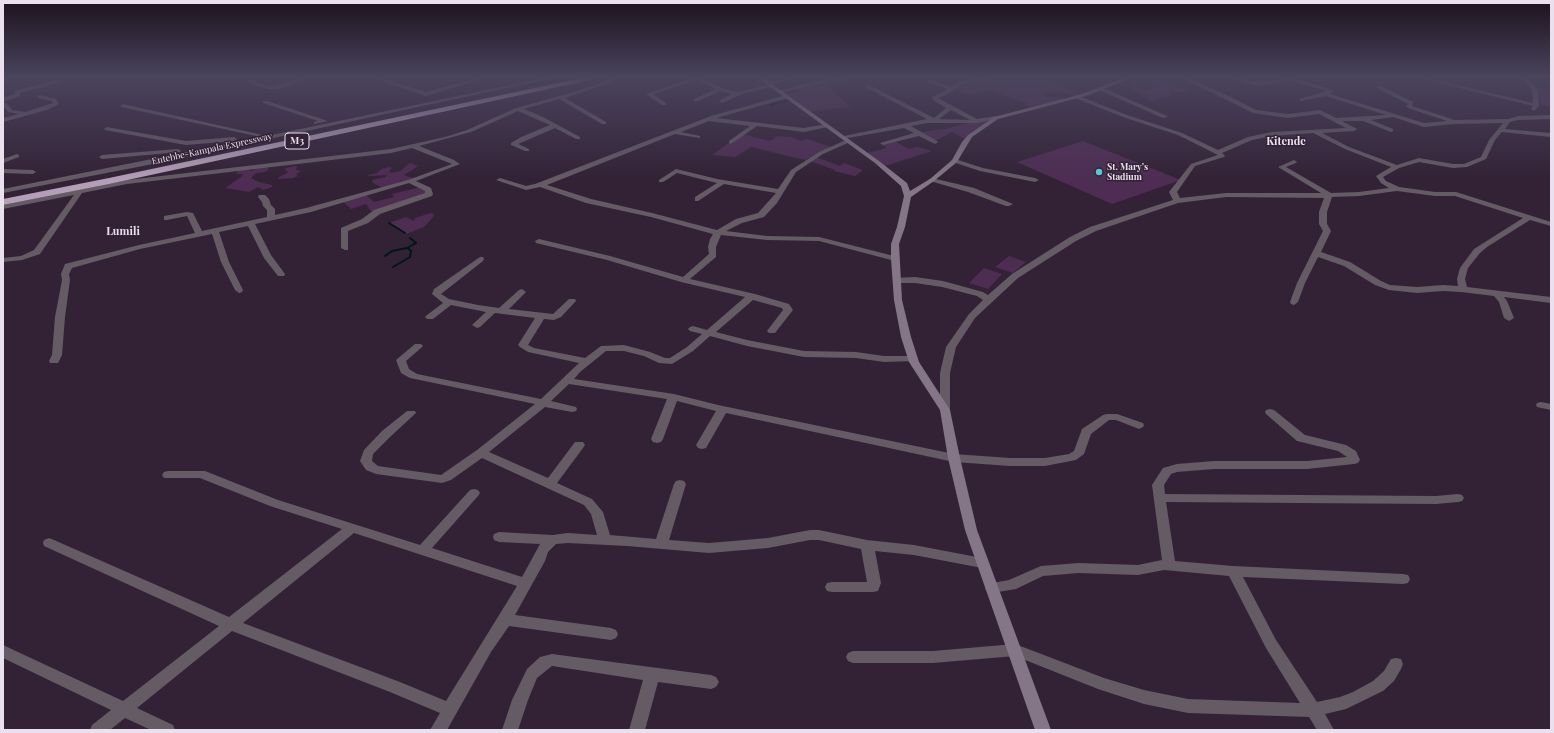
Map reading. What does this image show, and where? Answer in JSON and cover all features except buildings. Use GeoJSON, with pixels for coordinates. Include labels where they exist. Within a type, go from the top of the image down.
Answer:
{"type":"FeatureCollection","features":[{"type":"Feature","properties":{"kind":"highway","name":"Entebbe-Kampala Expressway"},"geometry":{"type":"LineString","coordinates":[[3,198],[413,112]]}},
{"type":"Feature","properties":{"kind":"highway","name":"Entebbe-Kampala Expressway"},"geometry":{"type":"LineString","coordinates":[[3,202],[109,181],[430,112]]}},
{"type":"Feature","properties":{"kind":"street"},"geometry":{"type":"LineString","coordinates":[[19,112],[34,113]]}},
{"type":"Feature","properties":{"kind":"street"},"geometry":{"type":"LineString","coordinates":[[152,112],[263,136],[325,121],[297,112]]}},
{"type":"Feature","properties":{"kind":"street"},"geometry":{"type":"LineString","coordinates":[[3,191],[216,149],[384,112]]}},
{"type":"Feature","properties":{"kind":"street"},"geometry":{"type":"LineString","coordinates":[[3,207],[127,182],[357,156],[412,146],[469,131],[511,112]]}},
{"type":"Feature","properties":{"kind":"street"},"geometry":{"type":"LineString","coordinates":[[526,112],[578,138]]}},
{"type":"Feature","properties":{"kind":"street"},"geometry":{"type":"LineString","coordinates":[[585,112],[604,123]]}},
{"type":"Feature","properties":{"kind":"street"},"geometry":{"type":"LineString","coordinates":[[500,180],[526,188],[541,185],[725,112]]}},
{"type":"Feature","properties":{"kind":"street"},"geometry":{"type":"LineString","coordinates":[[808,112],[887,170],[904,185],[908,196],[901,227],[895,244],[900,307],[913,359],[927,384],[946,410]]}},
{"type":"Feature","properties":{"kind":"street"},"geometry":{"type":"LineString","coordinates":[[919,112],[934,120]]}},
{"type":"Feature","properties":{"kind":"street"},"geometry":{"type":"LineString","coordinates":[[934,120],[944,112]]}},
{"type":"Feature","properties":{"kind":"street"},"geometry":{"type":"LineString","coordinates":[[959,112],[977,121]]}},
{"type":"Feature","properties":{"kind":"street"},"geometry":{"type":"LineString","coordinates":[[684,280],[713,255],[712,247],[714,239],[719,232],[739,221],[761,215],[774,201],[793,171],[820,153],[846,140],[904,125],[934,120],[961,122],[977,121],[1018,112]]}},
{"type":"Feature","properties":{"kind":"street"},"geometry":{"type":"LineString","coordinates":[[1115,112],[1168,129],[1218,152],[1222,156],[1197,163],[1186,172],[1181,183],[1173,192],[1177,201]]}},
{"type":"Feature","properties":{"kind":"street"},"geometry":{"type":"LineString","coordinates":[[1153,112],[1164,117]]}},
{"type":"Feature","properties":{"kind":"street"},"geometry":{"type":"LineString","coordinates":[[1255,112],[1259,114],[1288,116],[1316,112]]}},
{"type":"Feature","properties":{"kind":"street"},"geometry":{"type":"LineString","coordinates":[[1218,152],[1256,136],[1354,129],[1319,112]]}},
{"type":"Feature","properties":{"kind":"street"},"geometry":{"type":"LineString","coordinates":[[1386,112],[1427,125],[1454,122],[1508,121],[1527,117],[1551,117]]}},
{"type":"Feature","properties":{"kind":"street"},"geometry":{"type":"LineString","coordinates":[[1425,112],[1454,122]]}},
{"type":"Feature","properties":{"kind":"street"},"geometry":{"type":"LineString","coordinates":[[1527,117],[1530,112]]}},
{"type":"Feature","properties":{"kind":"street"},"geometry":{"type":"LineString","coordinates":[[3,120],[34,113]]}},
{"type":"Feature","properties":{"kind":"street"},"geometry":{"type":"LineString","coordinates":[[1335,119],[1363,119],[1395,115]]}},
{"type":"Feature","properties":{"kind":"street"},"geometry":{"type":"LineString","coordinates":[[709,118],[755,125],[806,130],[826,126]]}},
{"type":"Feature","properties":{"kind":"street"},"geometry":{"type":"LineString","coordinates":[[908,196],[932,180],[955,161],[965,142],[970,136],[996,118]]}},
{"type":"Feature","properties":{"kind":"street"},"geometry":{"type":"LineString","coordinates":[[1363,119],[1391,130]]}},
{"type":"Feature","properties":{"kind":"street"},"geometry":{"type":"LineString","coordinates":[[1508,121],[1490,144],[1484,158],[1465,166],[1453,166],[1419,160],[1397,167],[1379,176],[1383,182],[1397,188],[1425,193],[1456,194],[1551,224]]}},
{"type":"Feature","properties":{"kind":"street"},"geometry":{"type":"LineString","coordinates":[[730,142],[755,125]]}},
{"type":"Feature","properties":{"kind":"street"},"geometry":{"type":"LineString","coordinates":[[904,125],[935,142]]}},
{"type":"Feature","properties":{"kind":"street"},"geometry":{"type":"LineString","coordinates":[[527,150],[513,144],[523,138],[554,126]]}},
{"type":"Feature","properties":{"kind":"street"},"geometry":{"type":"LineString","coordinates":[[1168,129],[1177,127]]}},
{"type":"Feature","properties":{"kind":"street"},"geometry":{"type":"LineString","coordinates":[[107,129],[193,143],[270,136]]}},
{"type":"Feature","properties":{"kind":"street"},"geometry":{"type":"LineString","coordinates":[[1500,130],[1551,135]]}},
{"type":"Feature","properties":{"kind":"street"},"geometry":{"type":"LineString","coordinates":[[1314,131],[1347,148],[1397,167]]}},
{"type":"Feature","properties":{"kind":"street"},"geometry":{"type":"LineString","coordinates":[[675,132],[698,137]]}},
{"type":"Feature","properties":{"kind":"street"},"geometry":{"type":"LineString","coordinates":[[883,143],[920,134]]}},
{"type":"Feature","properties":{"kind":"street"},"geometry":{"type":"LineString","coordinates":[[54,361],[57,354],[60,317],[66,280],[65,274],[68,266],[145,246],[308,210],[410,181],[457,164],[412,146]]}},
{"type":"Feature","properties":{"kind":"street"},"geometry":{"type":"LineString","coordinates":[[102,157],[216,149]]}},
{"type":"Feature","properties":{"kind":"street"},"geometry":{"type":"LineString","coordinates":[[3,161],[17,156]]}},
{"type":"Feature","properties":{"kind":"street"},"geometry":{"type":"LineString","coordinates":[[955,161],[982,170],[1035,180]]}},
{"type":"Feature","properties":{"kind":"street"},"geometry":{"type":"LineString","coordinates":[[1294,162],[1280,167],[1329,195]]}},
{"type":"Feature","properties":{"kind":"street"},"geometry":{"type":"LineString","coordinates":[[3,171],[33,172]]}},
{"type":"Feature","properties":{"kind":"street"},"geometry":{"type":"LineString","coordinates":[[661,181],[676,171],[723,182],[779,191]]}},
{"type":"Feature","properties":{"kind":"street"},"geometry":{"type":"LineString","coordinates":[[932,180],[971,190],[1009,204]]}},
{"type":"Feature","properties":{"kind":"street"},"geometry":{"type":"LineString","coordinates":[[345,248],[344,230],[365,221],[377,212],[429,194],[428,190],[410,181]]}},
{"type":"Feature","properties":{"kind":"street"},"geometry":{"type":"LineString","coordinates":[[698,199],[723,182]]}},
{"type":"Feature","properties":{"kind":"street"},"geometry":{"type":"LineString","coordinates":[[541,185],[590,200],[652,214],[719,232],[767,238],[819,239],[895,259]]}},
{"type":"Feature","properties":{"kind":"street"},"geometry":{"type":"LineString","coordinates":[[1043,730],[971,530],[954,458],[946,410],[945,372],[952,347],[972,316],[1015,276],[1074,239],[1093,229],[1177,201],[1226,195],[1329,195],[1370,193],[1397,188]]}},
{"type":"Feature","properties":{"kind":"street"},"geometry":{"type":"LineString","coordinates":[[3,260],[22,258],[37,252],[80,191]]}},
{"type":"Feature","properties":{"kind":"street"},"geometry":{"type":"LineString","coordinates":[[1294,302],[1301,283],[1327,231],[1323,224],[1323,212],[1329,195]]}},
{"type":"Feature","properties":{"kind":"street"},"geometry":{"type":"LineString","coordinates":[[262,197],[271,210],[271,218]]}},
{"type":"Feature","properties":{"kind":"street"},"geometry":{"type":"LineString","coordinates":[[167,218],[187,214],[190,215],[200,234]]}},
{"type":"Feature","properties":{"kind":"street"},"geometry":{"type":"LineString","coordinates":[[1463,289],[1461,279],[1464,268],[1477,251],[1529,217]]}},
{"type":"Feature","properties":{"kind":"street"},"geometry":{"type":"LineString","coordinates":[[250,222],[267,256],[281,274]]}},
{"type":"Feature","properties":{"kind":"street"},"geometry":{"type":"LineString","coordinates":[[215,231],[225,262],[240,290]]}},
{"type":"Feature","properties":{"kind":"street"},"geometry":{"type":"LineString","coordinates":[[539,240],[610,258],[684,280],[752,296],[786,306],[788,310],[772,331]]}},
{"type":"Feature","properties":{"kind":"street"},"geometry":{"type":"LineString","coordinates":[[1316,253],[1347,264],[1378,283],[1389,287],[1417,290],[1444,288],[1463,289],[1551,300]]}},
{"type":"Feature","properties":{"kind":"street"},"geometry":{"type":"LineString","coordinates":[[480,259],[437,291],[436,294],[449,302],[541,316],[556,316],[572,301]]}},
{"type":"Feature","properties":{"kind":"street"},"geometry":{"type":"LineString","coordinates":[[898,280],[914,280],[943,284],[980,294],[989,299]]}},
{"type":"Feature","properties":{"kind":"street"},"geometry":{"type":"LineString","coordinates":[[477,325],[522,292]]}},
{"type":"Feature","properties":{"kind":"street"},"geometry":{"type":"LineString","coordinates":[[1496,293],[1503,301],[1509,318]]}},
{"type":"Feature","properties":{"kind":"street"},"geometry":{"type":"LineString","coordinates":[[411,413],[386,434],[368,453],[366,461],[370,467],[376,470],[442,479],[481,453],[543,403],[586,362],[604,348],[616,347],[641,352],[663,361],[672,361],[690,349],[752,296]]}},
{"type":"Feature","properties":{"kind":"street"},"geometry":{"type":"LineString","coordinates":[[430,317],[449,302]]}},
{"type":"Feature","properties":{"kind":"street"},"geometry":{"type":"LineString","coordinates":[[541,316],[523,345],[524,347],[531,350],[586,362]]}},
{"type":"Feature","properties":{"kind":"street"},"geometry":{"type":"LineString","coordinates":[[693,328],[748,343],[804,354],[856,355],[884,359],[913,359]]}},
{"type":"Feature","properties":{"kind":"street"},"geometry":{"type":"LineString","coordinates":[[418,346],[401,360],[405,371],[414,376],[572,409]]}},
{"type":"Feature","properties":{"kind":"street"},"geometry":{"type":"LineString","coordinates":[[567,381],[674,397],[722,409],[954,458],[1010,462],[1045,462],[1059,460],[1078,454],[1086,432],[1107,417],[1117,417],[1140,424]]}},
{"type":"Feature","properties":{"kind":"street"},"geometry":{"type":"LineString","coordinates":[[657,439],[667,410],[674,397]]}},
{"type":"Feature","properties":{"kind":"street"},"geometry":{"type":"LineString","coordinates":[[702,445],[722,409]]}},
{"type":"Feature","properties":{"kind":"street"},"geometry":{"type":"LineString","coordinates":[[1169,566],[1158,486],[1167,471],[1177,468],[1214,465],[1307,465],[1354,460],[1352,454],[1342,448],[1301,438],[1270,412]]}},
{"type":"Feature","properties":{"kind":"street"},"geometry":{"type":"LineString","coordinates":[[548,485],[562,471],[579,445]]}},
{"type":"Feature","properties":{"kind":"street"},"geometry":{"type":"LineString","coordinates":[[481,453],[588,502],[593,506],[600,519],[605,540]]}},
{"type":"Feature","properties":{"kind":"street"},"geometry":{"type":"LineString","coordinates":[[168,475],[201,474],[274,503],[525,583]]}},
{"type":"Feature","properties":{"kind":"street"},"geometry":{"type":"LineString","coordinates":[[661,544],[680,484]]}},
{"type":"Feature","properties":{"kind":"street"},"geometry":{"type":"LineString","coordinates":[[422,551],[474,494]]}},
{"type":"Feature","properties":{"kind":"street"},"geometry":{"type":"LineString","coordinates":[[1159,498],[1436,500],[1458,498]]}},
{"type":"Feature","properties":{"kind":"street"},"geometry":{"type":"LineString","coordinates":[[98,730],[232,625],[352,528]]}},
{"type":"Feature","properties":{"kind":"street"},"geometry":{"type":"LineString","coordinates":[[499,537],[553,540],[562,538],[605,540],[709,548],[737,547],[810,535],[830,536],[867,545],[914,550],[982,563]]}},
{"type":"Feature","properties":{"kind":"street"},"geometry":{"type":"LineString","coordinates":[[438,730],[486,648],[505,620],[538,561],[542,550],[553,540]]}},
{"type":"Feature","properties":{"kind":"street"},"geometry":{"type":"LineString","coordinates":[[49,543],[232,625],[396,687],[450,710]]}},
{"type":"Feature","properties":{"kind":"street"},"geometry":{"type":"LineString","coordinates":[[832,587],[873,587],[874,583],[867,545]]}},
{"type":"Feature","properties":{"kind":"street"},"geometry":{"type":"LineString","coordinates":[[992,588],[1011,585],[1041,571],[1079,568],[1138,570],[1169,566],[1233,571],[1403,579]]}},
{"type":"Feature","properties":{"kind":"street"},"geometry":{"type":"LineString","coordinates":[[1233,571],[1271,644],[1326,730]]}},
{"type":"Feature","properties":{"kind":"street"},"geometry":{"type":"LineString","coordinates":[[505,620],[611,634]]}},
{"type":"Feature","properties":{"kind":"street"},"geometry":{"type":"LineString","coordinates":[[853,657],[933,658],[971,653],[1015,650],[1103,684],[1144,697],[1181,704],[1312,710],[1341,704],[1378,686],[1389,676],[1396,664]]}},
{"type":"Feature","properties":{"kind":"street"},"geometry":{"type":"LineString","coordinates":[[3,651],[167,730]]}},
{"type":"Feature","properties":{"kind":"street"},"geometry":{"type":"LineString","coordinates":[[510,730],[520,700],[532,674],[545,662],[552,660],[711,682]]}},
{"type":"Feature","properties":{"kind":"street"},"geometry":{"type":"LineString","coordinates":[[637,730],[652,675]]}},
{"type":"Feature","properties":{"kind":"shaded area"},"geometry":{"type":"Polygon","coordinates":[[[994,119],[972,132],[965,139],[952,132],[935,141],[919,133],[946,129],[963,124],[994,119]]]}},
{"type":"Feature","properties":{"kind":"shaded area"},"geometry":{"type":"Polygon","coordinates":[[[741,134],[770,141],[777,136],[791,137],[801,141],[807,139],[831,147],[805,160],[751,147],[735,157],[712,155],[741,134]]]}},
{"type":"Feature","properties":{"kind":"shaded area"},"geometry":{"type":"Polygon","coordinates":[[[894,141],[909,149],[917,147],[932,151],[885,166],[867,153],[887,148],[881,144],[894,141]]]}},
{"type":"Feature","properties":{"kind":"shaded area","name":"St. Mary’s Stadium"},"geometry":{"type":"Polygon","coordinates":[[[1083,141],[1181,180],[1112,204],[1017,162],[1083,141]]]}},
{"type":"Feature","properties":{"kind":"shaded area"},"geometry":{"type":"Polygon","coordinates":[[[816,157],[840,166],[844,163],[863,170],[855,176],[834,171],[835,170],[810,161],[816,157]]]}},
{"type":"Feature","properties":{"kind":"shaded area"},"geometry":{"type":"Polygon","coordinates":[[[410,163],[418,166],[404,175],[413,178],[411,180],[383,188],[373,183],[372,180],[385,177],[387,175],[368,175],[390,167],[392,168],[389,171],[391,173],[400,171],[410,163]]]}},
{"type":"Feature","properties":{"kind":"shaded area"},"geometry":{"type":"Polygon","coordinates":[[[250,167],[249,170],[251,171],[258,168],[268,167],[268,170],[265,172],[256,173],[251,178],[259,182],[272,185],[272,187],[264,190],[258,187],[249,192],[225,188],[241,177],[243,174],[236,174],[238,170],[250,167]]]}},
{"type":"Feature","properties":{"kind":"shaded area"},"geometry":{"type":"Polygon","coordinates":[[[297,167],[296,170],[301,171],[296,174],[298,176],[293,178],[278,179],[289,172],[286,171],[286,168],[297,167]]]}},
{"type":"Feature","properties":{"kind":"shaded area"},"geometry":{"type":"Polygon","coordinates":[[[421,187],[429,192],[377,211],[371,211],[366,204],[351,209],[341,200],[365,194],[374,202],[394,197],[392,194],[421,187]]]}},
{"type":"Feature","properties":{"kind":"shaded area"},"geometry":{"type":"Polygon","coordinates":[[[431,213],[434,214],[433,217],[424,227],[406,234],[389,223],[406,217],[414,221],[415,218],[431,213]]]}},
{"type":"Feature","properties":{"kind":"shaded area"},"geometry":{"type":"Polygon","coordinates":[[[1009,256],[1026,262],[1013,273],[995,267],[1009,256]]]}},
{"type":"Feature","properties":{"kind":"shaded area"},"geometry":{"type":"Polygon","coordinates":[[[984,268],[1002,274],[988,289],[969,283],[984,268]]]}},
{"type":"Feature","properties":{"kind":"waterway"},"geometry":{"type":"LineString","coordinates":[[389,223],[405,233]]}},
{"type":"Feature","properties":{"kind":"waterway"},"geometry":{"type":"LineString","coordinates":[[385,256],[392,251],[407,248],[416,243],[410,238]]}},
{"type":"Feature","properties":{"kind":"waterway"},"geometry":{"type":"LineString","coordinates":[[393,267],[410,257],[411,251],[408,248]]}},
{"type":"Feature","properties":{"kind":"place","name":"St. Mary’s Stadium"},"geometry":{"type":"Point","coordinates":[1099,172]}},
{"type":"Feature","properties":{"kind":"district","name":"Kitende"},"geometry":{"type":"Point","coordinates":[1286,142]}},
{"type":"Feature","properties":{"kind":"district","name":"Lumili"},"geometry":{"type":"Point","coordinates":[123,232]}}]}
